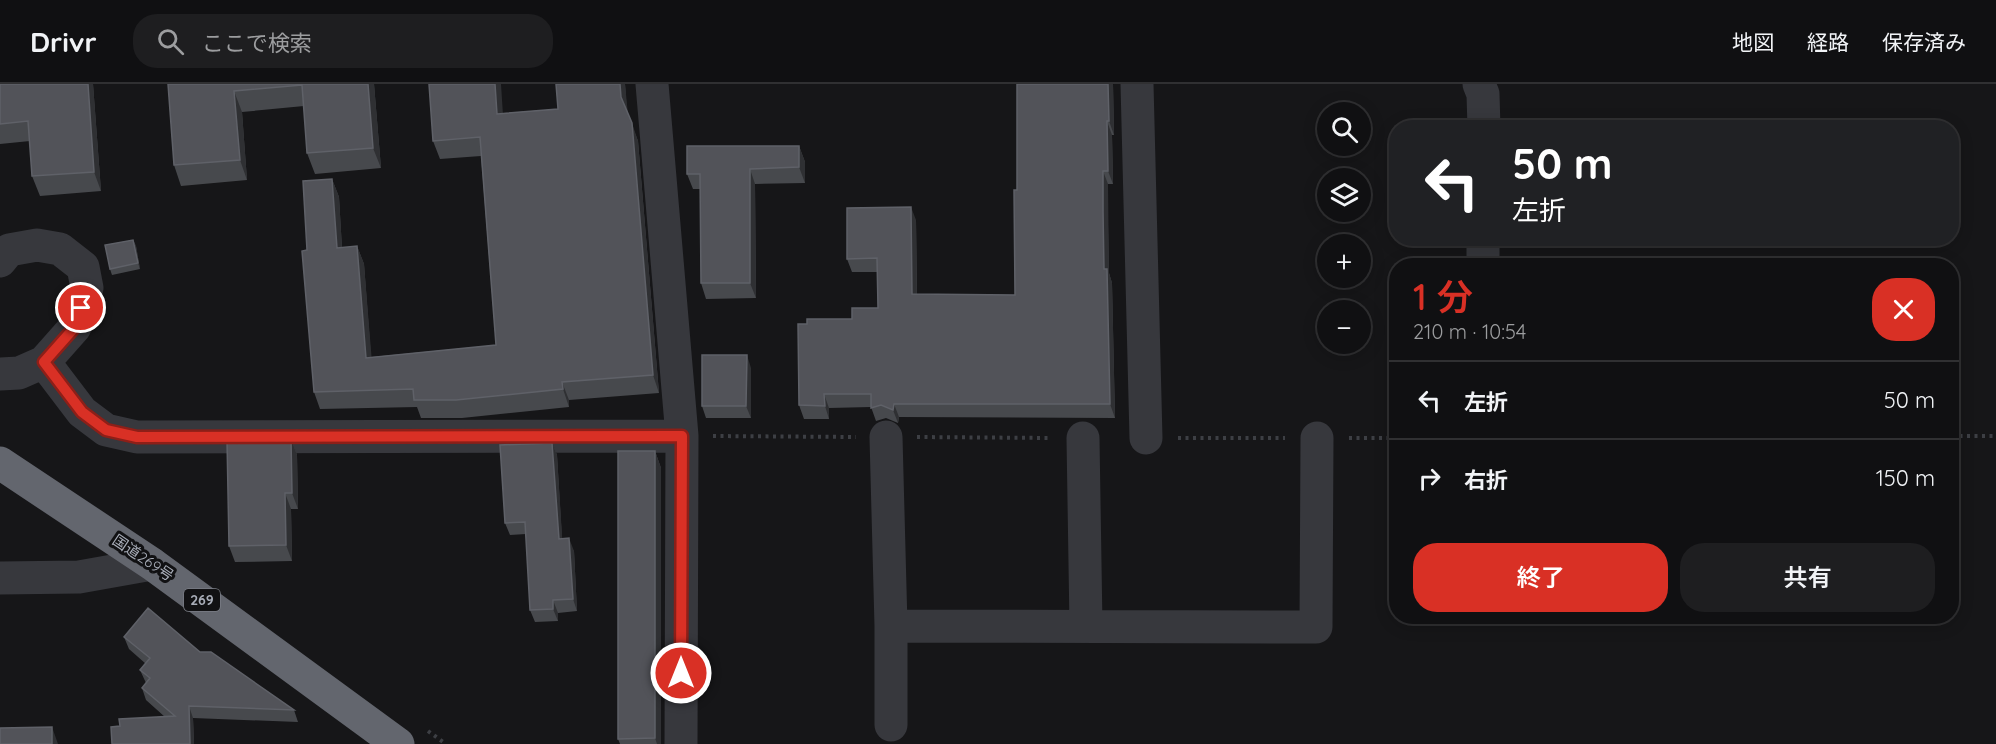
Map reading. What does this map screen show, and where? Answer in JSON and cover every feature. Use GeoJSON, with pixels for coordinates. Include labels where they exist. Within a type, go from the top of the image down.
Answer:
{"type":"FeatureCollection","features":[{"type":"Feature","properties":{"kind":"highway","name":"国道269号"},"geometry":{"type":"LineString","coordinates":[[0,464],[152,564],[398,744]]}},
{"type":"Feature","properties":{"kind":"street"},"geometry":{"type":"LineString","coordinates":[[652,84],[682,436],[681,744]]}},
{"type":"Feature","properties":{"kind":"street"},"geometry":{"type":"LineString","coordinates":[[1137,84],[1146,438]]}},
{"type":"Feature","properties":{"kind":"street"},"geometry":{"type":"LineString","coordinates":[[1479,84],[1483,94],[1484,120]]}},
{"type":"Feature","properties":{"kind":"street"},"geometry":{"type":"LineString","coordinates":[[0,261],[9,250],[37,246],[60,249],[83,267],[87,288],[75,327],[44,362],[19,373],[0,374]]}},
{"type":"Feature","properties":{"kind":"street"},"geometry":{"type":"LineString","coordinates":[[44,362],[82,412],[106,430],[137,437],[682,436]]}},
{"type":"Feature","properties":{"kind":"street"},"geometry":{"type":"LineString","coordinates":[[886,437],[891,725]]}},
{"type":"Feature","properties":{"kind":"street"},"geometry":{"type":"LineString","coordinates":[[1083,438],[1086,626]]}},
{"type":"Feature","properties":{"kind":"street"},"geometry":{"type":"LineString","coordinates":[[891,626],[1316,627],[1317,438]]}},
{"type":"Feature","properties":{"kind":"street"},"geometry":{"type":"LineString","coordinates":[[0,578],[79,577],[152,564]]}},
{"type":"Feature","properties":{"kind":"path"},"geometry":{"type":"LineString","coordinates":[[682,436],[1083,438]]}},
{"type":"Feature","properties":{"kind":"path"},"geometry":{"type":"LineString","coordinates":[[1959,436],[1996,436]]}},
{"type":"Feature","properties":{"kind":"path"},"geometry":{"type":"LineString","coordinates":[[1146,438],[1389,438]]}},
{"type":"Feature","properties":{"kind":"building"},"geometry":{"type":"Polygon","coordinates":[[[0,84],[88,84],[94,172],[32,176],[28,121],[0,124],[0,84]]]}},
{"type":"Feature","properties":{"kind":"building"},"geometry":{"type":"Polygon","coordinates":[[[168,84],[368,84],[373,148],[307,153],[302,85],[234,91],[240,160],[174,165],[168,84]]]}},
{"type":"Feature","properties":{"kind":"building"},"geometry":{"type":"Polygon","coordinates":[[[429,84],[495,84],[497,114],[558,109],[556,84],[620,84],[621,97],[632,123],[653,375],[562,382],[563,389],[456,400],[414,400],[413,389],[314,392],[302,251],[307,250],[303,181],[332,179],[337,248],[357,246],[366,358],[496,345],[480,137],[433,141],[429,84]]]}},
{"type":"Feature","properties":{"kind":"building"},"geometry":{"type":"Polygon","coordinates":[[[1017,84],[1108,84],[1108,171],[1103,171],[1103,211],[1104,269],[1107,269],[1110,404],[894,404],[893,410],[881,405],[871,408],[871,394],[824,394],[825,406],[799,405],[798,324],[807,324],[807,319],[852,319],[852,308],[878,308],[877,258],[847,259],[847,208],[911,207],[912,294],[1015,295],[1014,190],[1017,190],[1017,84]]]}},
{"type":"Feature","properties":{"kind":"building"},"geometry":{"type":"Polygon","coordinates":[[[687,146],[799,146],[799,167],[750,169],[750,283],[701,283],[700,174],[687,174],[687,146]]]}},
{"type":"Feature","properties":{"kind":"building"},"geometry":{"type":"Polygon","coordinates":[[[133,240],[138,263],[110,269],[105,245],[133,240]]]}},
{"type":"Feature","properties":{"kind":"building"},"geometry":{"type":"Polygon","coordinates":[[[702,355],[747,355],[746,406],[702,406],[702,355]]]}},
{"type":"Feature","properties":{"kind":"building"},"geometry":{"type":"Polygon","coordinates":[[[291,439],[292,493],[285,493],[286,545],[229,546],[227,440],[291,439]]]}},
{"type":"Feature","properties":{"kind":"building"},"geometry":{"type":"Polygon","coordinates":[[[552,443],[559,539],[569,538],[573,599],[553,600],[553,609],[530,610],[525,522],[505,523],[500,445],[552,443]]]}},
{"type":"Feature","properties":{"kind":"building"},"geometry":{"type":"Polygon","coordinates":[[[618,451],[655,451],[655,738],[618,739],[618,451]]]}},
{"type":"Feature","properties":{"kind":"building"},"geometry":{"type":"Polygon","coordinates":[[[148,608],[200,652],[211,652],[294,710],[189,706],[190,744],[112,744],[111,727],[120,726],[119,719],[175,716],[142,688],[150,678],[140,670],[150,658],[124,637],[148,608]]]}},
{"type":"Feature","properties":{"kind":"building"},"geometry":{"type":"Polygon","coordinates":[[[52,727],[52,744],[0,744],[0,728],[52,727]]]}},
{"type":"Feature","properties":{"kind":"route"},"geometry":{"type":"LineString","coordinates":[[81,308],[75,327],[44,362],[82,412],[106,430],[137,437],[682,436],[681,673]]}}]}
